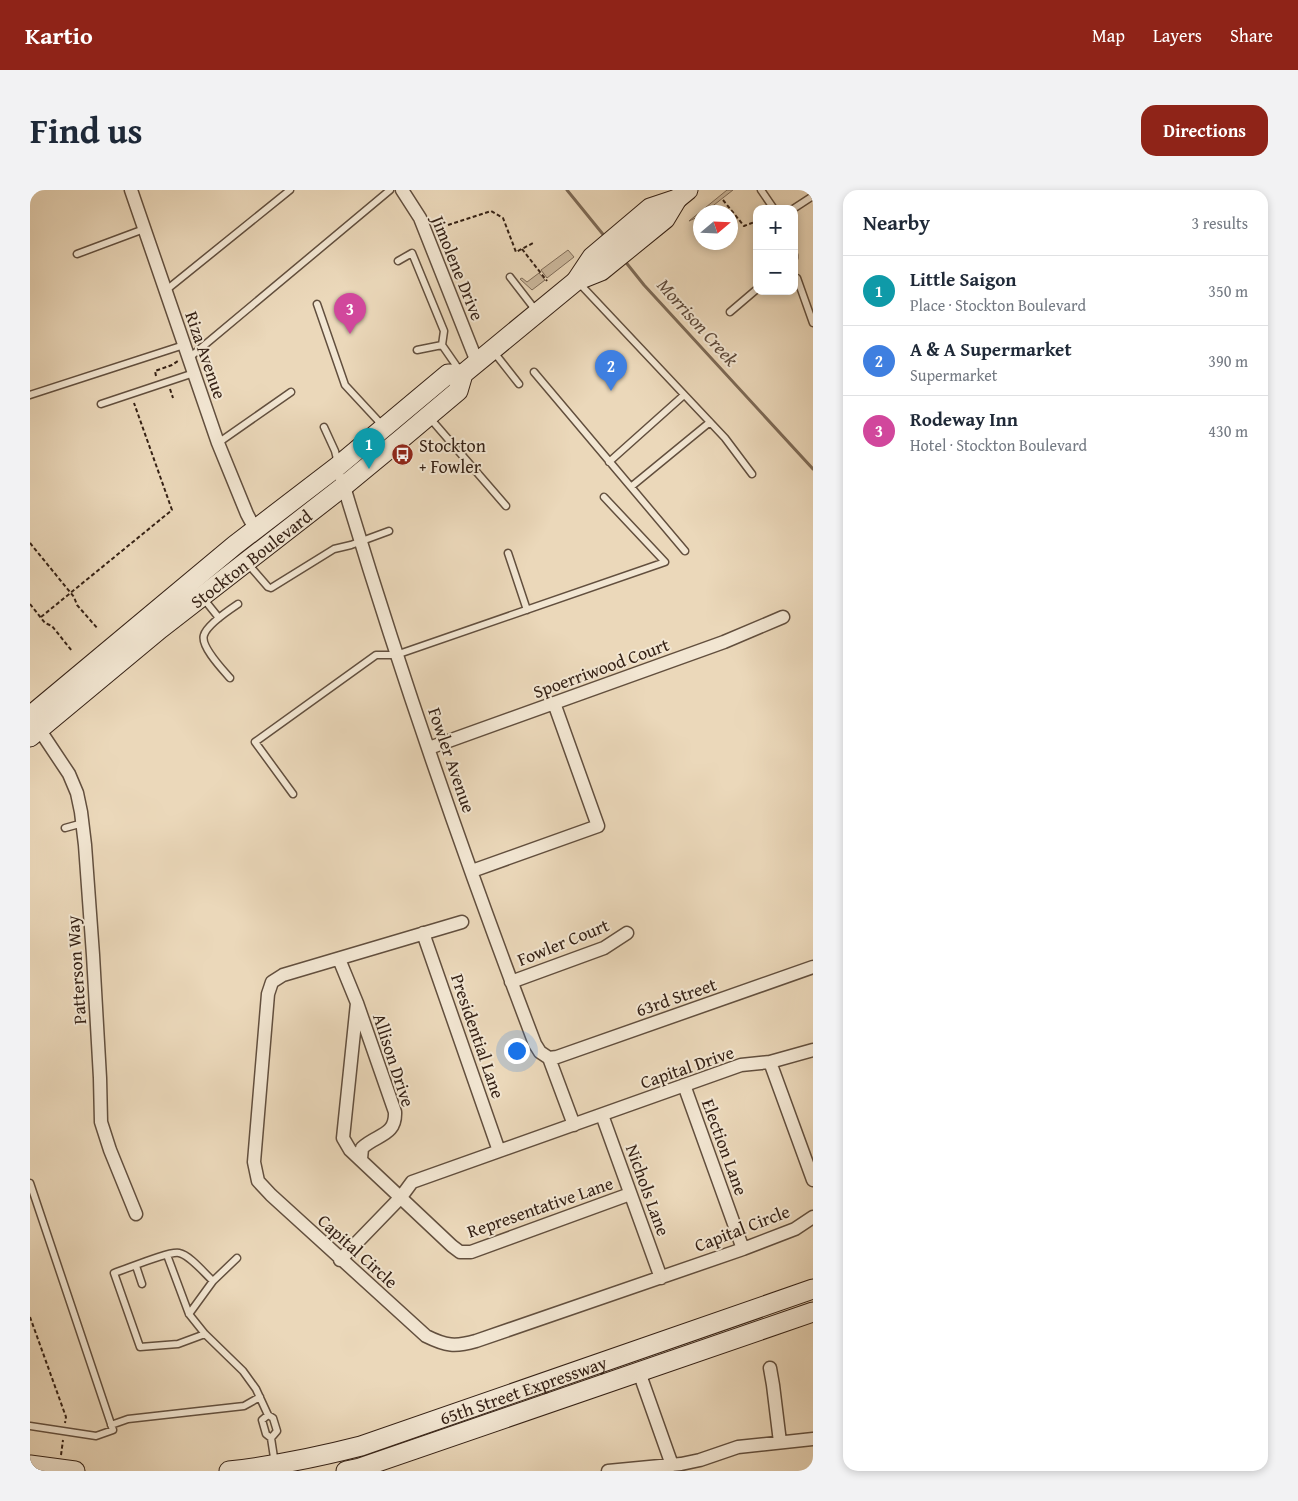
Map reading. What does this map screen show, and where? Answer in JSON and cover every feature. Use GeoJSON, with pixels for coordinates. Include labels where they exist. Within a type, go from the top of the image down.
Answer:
{"type":"FeatureCollection","features":[{"type":"Feature","properties":{"kind":"main road","name":"Stockton Boulevard"},"geometry":{"type":"LineString","coordinates":[[629,238],[648,206],[683,194]]}},
{"type":"Feature","properties":{"kind":"main road","name":"Stockton Boulevard"},"geometry":{"type":"LineString","coordinates":[[33,727],[344,486],[458,391],[463,374],[629,238],[665,219],[683,194]]}},
{"type":"Feature","properties":{"kind":"main road","name":"Stockton Boulevard"},"geometry":{"type":"LineString","coordinates":[[33,727],[105,655],[255,529],[338,466],[448,374],[463,374]]}},
{"type":"Feature","properties":{"kind":"main road"},"geometry":{"type":"LineString","coordinates":[[255,529],[269,544]]}},
{"type":"Feature","properties":{"kind":"main road","name":"65th Street Expressway"},"geometry":{"type":"LineString","coordinates":[[229,1471],[324,1456],[361,1446],[813,1289]]}},
{"type":"Feature","properties":{"kind":"main road","name":"65th Street Expressway"},"geometry":{"type":"LineString","coordinates":[[346,1471],[360,1468],[813,1312]]}},
{"type":"Feature","properties":{"kind":"main road"},"geometry":{"type":"LineString","coordinates":[[30,1465],[75,1471]]}},
{"type":"Feature","properties":{"kind":"street","name":"Riza Avenue"},"geometry":{"type":"LineString","coordinates":[[131,190],[184,345],[185,358],[194,373],[218,443],[255,529]]}},
{"type":"Feature","properties":{"kind":"street","name":"Jimolene Drive"},"geometry":{"type":"LineString","coordinates":[[402,190],[420,218],[477,362]]}},
{"type":"Feature","properties":{"kind":"street","name":"Fowler Avenue"},"geometry":{"type":"LineString","coordinates":[[338,466],[396,655],[472,871],[535,1044],[540,1052],[550,1058]]}},
{"type":"Feature","properties":{"kind":"street","name":"Spoerriwood Court"},"geometry":{"type":"LineString","coordinates":[[429,748],[724,642],[782,617]]}},
{"type":"Feature","properties":{"kind":"street"},"geometry":{"type":"LineString","coordinates":[[472,871],[598,826],[554,703]]}},
{"type":"Feature","properties":{"kind":"street","name":"Patterson Way"},"geometry":{"type":"LineString","coordinates":[[33,727],[69,774],[76,793],[83,823],[93,955],[101,1122],[110,1150],[136,1214]]}},
{"type":"Feature","properties":{"kind":"street","name":"Capital Circle"},"geometry":{"type":"LineString","coordinates":[[462,922],[282,975],[272,982],[268,994],[254,1162],[258,1181],[340,1260],[426,1336],[442,1344],[459,1346],[743,1249],[795,1229],[813,1217]]}},
{"type":"Feature","properties":{"kind":"street","name":"Presidential Lane"},"geometry":{"type":"LineString","coordinates":[[423,933],[499,1151]]}},
{"type":"Feature","properties":{"kind":"street","name":"Fowler Court"},"geometry":{"type":"LineString","coordinates":[[512,982],[604,948],[627,933]]}},
{"type":"Feature","properties":{"kind":"street","name":"Allison Drive"},"geometry":{"type":"LineString","coordinates":[[340,958],[395,1112],[396,1123],[389,1132],[370,1141],[362,1148],[361,1159]]}},
{"type":"Feature","properties":{"kind":"street","name":"63rd Street"},"geometry":{"type":"LineString","coordinates":[[550,1058],[813,967]]}},
{"type":"Feature","properties":{"kind":"street","name":"Representative Lane"},"geometry":{"type":"LineString","coordinates":[[357,1003],[343,1138],[350,1150],[460,1252],[471,1252],[630,1194]]}},
{"type":"Feature","properties":{"kind":"street","name":"Capital Drive"},"geometry":{"type":"LineString","coordinates":[[340,1260],[412,1182],[741,1065],[770,1062],[813,1050]]}},
{"type":"Feature","properties":{"kind":"street"},"geometry":{"type":"LineString","coordinates":[[550,1058],[574,1125]]}},
{"type":"Feature","properties":{"kind":"street"},"geometry":{"type":"LineString","coordinates":[[770,1062],[813,1180]]}},
{"type":"Feature","properties":{"kind":"street","name":"Election Lane"},"geometry":{"type":"LineString","coordinates":[[684,1085],[743,1249]]}},
{"type":"Feature","properties":{"kind":"street","name":"Nichols Lane"},"geometry":{"type":"LineString","coordinates":[[602,1115],[660,1278]]}},
{"type":"Feature","properties":{"kind":"street"},"geometry":{"type":"LineString","coordinates":[[770,1368],[780,1442]]}},
{"type":"Feature","properties":{"kind":"street"},"geometry":{"type":"LineString","coordinates":[[639,1372],[672,1465]]}},
{"type":"Feature","properties":{"kind":"street"},"geometry":{"type":"LineString","coordinates":[[608,1471],[672,1465],[700,1460],[738,1447],[813,1439]]}},
{"type":"Feature","properties":{"kind":"lane"},"geometry":{"type":"LineString","coordinates":[[166,291],[290,190]]}},
{"type":"Feature","properties":{"kind":"lane"},"geometry":{"type":"LineString","coordinates":[[185,358],[390,190]]}},
{"type":"Feature","properties":{"kind":"lane"},"geometry":{"type":"LineString","coordinates":[[761,190],[771,205]]}},
{"type":"Feature","properties":{"kind":"lane"},"geometry":{"type":"LineString","coordinates":[[798,206],[813,196]]}},
{"type":"Feature","properties":{"kind":"lane"},"geometry":{"type":"LineString","coordinates":[[77,254],[144,229]]}},
{"type":"Feature","properties":{"kind":"lane"},"geometry":{"type":"LineString","coordinates":[[398,261],[412,253],[444,331],[442,344],[463,374]]}},
{"type":"Feature","properties":{"kind":"lane"},"geometry":{"type":"LineString","coordinates":[[510,277],[537,313]]}},
{"type":"Feature","properties":{"kind":"lane"},"geometry":{"type":"LineString","coordinates":[[798,280],[811,311],[813,323]]}},
{"type":"Feature","properties":{"kind":"lane"},"geometry":{"type":"LineString","coordinates":[[576,281],[726,438],[752,474]]}},
{"type":"Feature","properties":{"kind":"lane"},"geometry":{"type":"LineString","coordinates":[[730,312],[753,292]]}},
{"type":"Feature","properties":{"kind":"lane"},"geometry":{"type":"LineString","coordinates":[[316,304],[345,385],[384,427]]}},
{"type":"Feature","properties":{"kind":"lane"},"geometry":{"type":"LineString","coordinates":[[418,350],[442,344]]}},
{"type":"Feature","properties":{"kind":"lane"},"geometry":{"type":"LineString","coordinates":[[30,394],[184,345]]}},
{"type":"Feature","properties":{"kind":"lane"},"geometry":{"type":"LineString","coordinates":[[492,350],[519,384]]}},
{"type":"Feature","properties":{"kind":"lane"},"geometry":{"type":"LineString","coordinates":[[534,372],[685,551]]}},
{"type":"Feature","properties":{"kind":"lane"},"geometry":{"type":"LineString","coordinates":[[101,404],[194,373]]}},
{"type":"Feature","properties":{"kind":"lane"},"geometry":{"type":"LineString","coordinates":[[218,443],[291,392]]}},
{"type":"Feature","properties":{"kind":"lane"},"geometry":{"type":"LineString","coordinates":[[609,462],[684,395]]}},
{"type":"Feature","properties":{"kind":"lane"},"geometry":{"type":"LineString","coordinates":[[428,416],[506,506]]}},
{"type":"Feature","properties":{"kind":"lane"},"geometry":{"type":"LineString","coordinates":[[632,486],[710,422]]}},
{"type":"Feature","properties":{"kind":"lane"},"geometry":{"type":"LineString","coordinates":[[324,427],[335,451],[338,466]]}},
{"type":"Feature","properties":{"kind":"lane"},"geometry":{"type":"LineString","coordinates":[[293,794],[255,742],[376,655],[396,655],[664,562],[604,497]]}},
{"type":"Feature","properties":{"kind":"lane"},"geometry":{"type":"LineString","coordinates":[[246,562],[271,588],[334,549],[390,531]]}},
{"type":"Feature","properties":{"kind":"lane"},"geometry":{"type":"LineString","coordinates":[[508,553],[527,610]]}},
{"type":"Feature","properties":{"kind":"lane"},"geometry":{"type":"LineString","coordinates":[[202,597],[219,618]]}},
{"type":"Feature","properties":{"kind":"lane"},"geometry":{"type":"LineString","coordinates":[[230,678],[213,658],[203,641],[204,634],[219,618],[238,604]]}},
{"type":"Feature","properties":{"kind":"lane"},"geometry":{"type":"LineString","coordinates":[[65,828],[83,823]]}},
{"type":"Feature","properties":{"kind":"lane"},"geometry":{"type":"LineString","coordinates":[[30,1186],[113,1430],[96,1436],[30,1426]]}},
{"type":"Feature","properties":{"kind":"lane"},"geometry":{"type":"LineString","coordinates":[[205,1334],[178,1344],[140,1347],[114,1273],[167,1255],[179,1253],[187,1257],[213,1281]]}},
{"type":"Feature","properties":{"kind":"lane"},"geometry":{"type":"LineString","coordinates":[[167,1255],[189,1314],[205,1334],[243,1371],[256,1389],[268,1415],[273,1418],[277,1431],[271,1438]]}},
{"type":"Feature","properties":{"kind":"lane"},"geometry":{"type":"LineString","coordinates":[[189,1314],[213,1281],[237,1258]]}},
{"type":"Feature","properties":{"kind":"lane"},"geometry":{"type":"LineString","coordinates":[[136,1266],[142,1284]]}},
{"type":"Feature","properties":{"kind":"lane"},"geometry":{"type":"LineString","coordinates":[[111,1424],[128,1419],[244,1406],[260,1397]]}},
{"type":"Feature","properties":{"kind":"lane"},"geometry":{"type":"LineString","coordinates":[[268,1415],[262,1420],[266,1434],[271,1438],[275,1465]]}},
{"type":"Feature","properties":{"kind":"path"},"geometry":{"type":"LineString","coordinates":[[723,200],[744,226],[753,223]]}},
{"type":"Feature","properties":{"kind":"path"},"geometry":{"type":"LineString","coordinates":[[448,225],[491,211],[504,218],[516,252],[535,242]]}},
{"type":"Feature","properties":{"kind":"path"},"geometry":{"type":"LineString","coordinates":[[522,249],[547,281]]}},
{"type":"Feature","properties":{"kind":"path"},"geometry":{"type":"LineString","coordinates":[[173,398],[169,386],[161,389],[155,371],[185,358]]}},
{"type":"Feature","properties":{"kind":"path"},"geometry":{"type":"LineString","coordinates":[[41,617],[172,510],[132,398]]}},
{"type":"Feature","properties":{"kind":"path"},"geometry":{"type":"LineString","coordinates":[[30,543],[71,593],[77,605],[98,629]]}},
{"type":"Feature","properties":{"kind":"path"},"geometry":{"type":"LineString","coordinates":[[30,604],[45,623],[52,626],[72,651]]}},
{"type":"Feature","properties":{"kind":"path"},"geometry":{"type":"LineString","coordinates":[[30,1317],[66,1417],[61,1457]]}},
{"type":"Feature","properties":{"kind":"shaded area"},"geometry":{"type":"Polygon","coordinates":[[[727,190],[733,190],[714,205],[709,205],[727,190]]]}},
{"type":"Feature","properties":{"kind":"shaded area"},"geometry":{"type":"Polygon","coordinates":[[[568,250],[574,257],[547,278],[541,270],[568,250]]]}},
{"type":"Feature","properties":{"kind":"shaded area"},"geometry":{"type":"Polygon","coordinates":[[[539,273],[545,280],[532,290],[520,279],[522,278],[527,282],[539,273]]]}},
{"type":"Feature","properties":{"kind":"waterway","name":"Morrison Creek"},"geometry":{"type":"LineString","coordinates":[[567,190],[606,238]]}},
{"type":"Feature","properties":{"kind":"waterway","name":"Morrison Creek"},"geometry":{"type":"LineString","coordinates":[[624,260],[644,285],[813,469]]}},
{"type":"Feature","properties":{"kind":"place","name":"Rodeway Inn"},"geometry":{"type":"Point","coordinates":[350,334]}},
{"type":"Feature","properties":{"kind":"place","name":"A & A Supermarket"},"geometry":{"type":"Point","coordinates":[611,391]}},
{"type":"Feature","properties":{"kind":"place","name":"Stockton + Fowler"},"geometry":{"type":"Point","coordinates":[403,455]}},
{"type":"Feature","properties":{"kind":"place","name":"Little Saigon"},"geometry":{"type":"Point","coordinates":[369,469]}}]}
